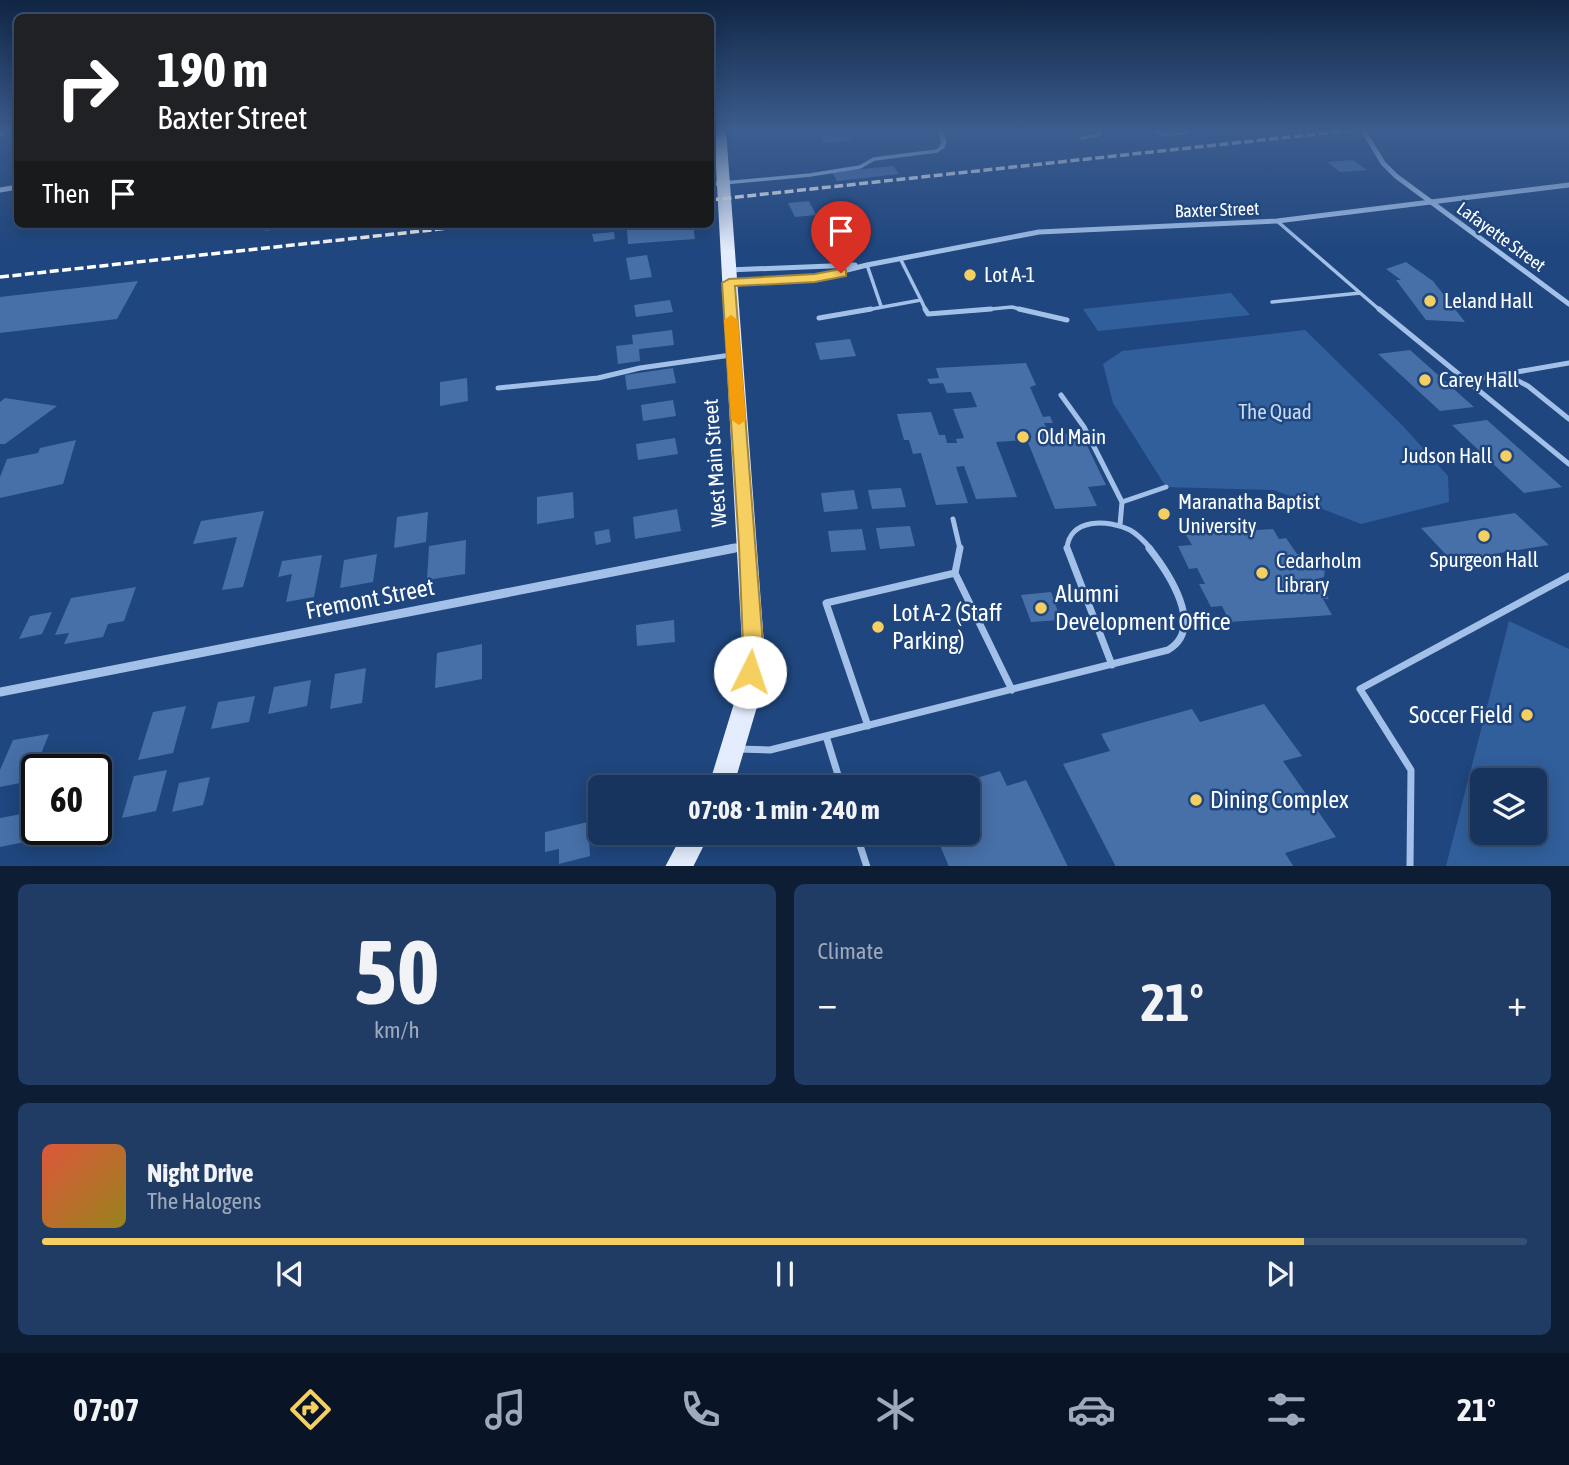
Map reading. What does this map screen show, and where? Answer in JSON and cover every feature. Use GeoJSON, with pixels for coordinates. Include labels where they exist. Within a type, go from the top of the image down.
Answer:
{"type":"FeatureCollection","features":[{"type":"Feature","properties":{"kind":"main road","name":"West Main Street"},"geometry":{"type":"LineString","coordinates":[[717,184],[728,276],[753,645],[747,700],[724,775]]}},
{"type":"Feature","properties":{"kind":"main road"},"geometry":{"type":"LineString","coordinates":[[678,866],[689,845]]}},
{"type":"Feature","properties":{"kind":"street","name":"Lafayette Street"},"geometry":{"type":"LineString","coordinates":[[1390,170],[1569,304]]}},
{"type":"Feature","properties":{"kind":"street","name":"Baxter Street"},"geometry":{"type":"LineString","coordinates":[[728,276],[815,278],[900,258],[1040,232],[1278,221],[1569,185]]}},
{"type":"Feature","properties":{"kind":"street","name":"Baxter Street"},"geometry":{"type":"LineString","coordinates":[[728,276],[867,265]]}},
{"type":"Feature","properties":{"kind":"street","name":"Fremont Street"},"geometry":{"type":"LineString","coordinates":[[0,692],[748,545]]}},
{"type":"Feature","properties":{"kind":"lane"},"geometry":{"type":"LineString","coordinates":[[717,184],[782,180],[825,170]]}},
{"type":"Feature","properties":{"kind":"lane"},"geometry":{"type":"LineString","coordinates":[[1278,221],[1360,293],[1569,464]]}},
{"type":"Feature","properties":{"kind":"lane"},"geometry":{"type":"LineString","coordinates":[[900,258],[929,314],[1012,307],[1067,320]]}},
{"type":"Feature","properties":{"kind":"lane"},"geometry":{"type":"LineString","coordinates":[[867,265],[881,306]]}},
{"type":"Feature","properties":{"kind":"lane"},"geometry":{"type":"LineString","coordinates":[[1272,302],[1360,293]]}},
{"type":"Feature","properties":{"kind":"lane"},"geometry":{"type":"LineString","coordinates":[[819,318],[921,300]]}},
{"type":"Feature","properties":{"kind":"lane"},"geometry":{"type":"LineString","coordinates":[[498,388],[585,380],[640,368],[734,355]]}},
{"type":"Feature","properties":{"kind":"lane"},"geometry":{"type":"LineString","coordinates":[[1468,380],[1569,363]]}},
{"type":"Feature","properties":{"kind":"lane"},"geometry":{"type":"LineString","coordinates":[[1505,374],[1528,386],[1569,419]]}},
{"type":"Feature","properties":{"kind":"lane"},"geometry":{"type":"LineString","coordinates":[[1061,395],[1084,427],[1122,502],[1120,525]]}},
{"type":"Feature","properties":{"kind":"lane"},"geometry":{"type":"LineString","coordinates":[[1122,502],[1166,487]]}},
{"type":"Feature","properties":{"kind":"lane"},"geometry":{"type":"LineString","coordinates":[[953,519],[961,545],[955,573],[1012,690]]}},
{"type":"Feature","properties":{"kind":"lane"},"geometry":{"type":"LineString","coordinates":[[733,749],[770,750],[1164,653],[1178,644],[1184,635],[1185,622],[1181,606],[1152,550],[1133,531],[1120,525],[1093,524],[1072,532],[1067,553],[1112,665]]}},
{"type":"Feature","properties":{"kind":"lane"},"geometry":{"type":"LineString","coordinates":[[868,726],[826,603],[955,573]]}},
{"type":"Feature","properties":{"kind":"lane"},"geometry":{"type":"LineString","coordinates":[[1410,866],[1411,771],[1360,689],[1569,576]]}},
{"type":"Feature","properties":{"kind":"lane"},"geometry":{"type":"LineString","coordinates":[[827,736],[838,775]]}},
{"type":"Feature","properties":{"kind":"lane"},"geometry":{"type":"LineString","coordinates":[[860,845],[867,866]]}},
{"type":"Feature","properties":{"kind":"green space"},"geometry":{"type":"Polygon","coordinates":[[[1231,293],[1250,315],[1098,331],[1083,309],[1231,293]]]}},
{"type":"Feature","properties":{"kind":"green space","name":"The Quad"},"geometry":{"type":"Polygon","coordinates":[[[1305,330],[1403,426],[1448,476],[1449,502],[1361,524],[1274,490],[1166,487],[1113,403],[1103,364],[1122,351],[1305,330]]]}},
{"type":"Feature","properties":{"kind":"green space","name":"Soccer Field"},"geometry":{"type":"Polygon","coordinates":[[[1509,621],[1569,649],[1569,866],[1446,866],[1470,773],[1470,845],[1547,845],[1547,768],[1471,768],[1509,621]]]}},
{"type":"Feature","properties":{"kind":"building"},"geometry":{"type":"Polygon","coordinates":[[[896,170],[899,174],[837,181],[832,172],[896,170]]]}},
{"type":"Feature","properties":{"kind":"building"},"geometry":{"type":"Polygon","coordinates":[[[809,201],[816,215],[795,217],[788,203],[809,201]]]}},
{"type":"Feature","properties":{"kind":"building"},"geometry":{"type":"Polygon","coordinates":[[[693,228],[695,239],[628,244],[627,230],[693,228]]]}},
{"type":"Feature","properties":{"kind":"building"},"geometry":{"type":"Polygon","coordinates":[[[614,232],[615,239],[594,242],[592,234],[614,232]]]}},
{"type":"Feature","properties":{"kind":"building"},"geometry":{"type":"Polygon","coordinates":[[[647,255],[652,277],[630,280],[626,258],[647,255]]]}},
{"type":"Feature","properties":{"kind":"building","name":"Leland Hall"},"geometry":{"type":"Polygon","coordinates":[[[1406,262],[1433,281],[1465,322],[1426,320],[1396,280],[1401,280],[1386,269],[1406,262]]]}},
{"type":"Feature","properties":{"kind":"building"},"geometry":{"type":"Polygon","coordinates":[[[138,281],[117,319],[0,333],[0,297],[138,281]]]}},
{"type":"Feature","properties":{"kind":"building"},"geometry":{"type":"Polygon","coordinates":[[[670,300],[673,312],[636,317],[634,305],[670,300]]]}},
{"type":"Feature","properties":{"kind":"building"},"geometry":{"type":"Polygon","coordinates":[[[672,330],[674,345],[639,349],[640,361],[618,364],[616,346],[633,344],[632,335],[672,330]]]}},
{"type":"Feature","properties":{"kind":"building"},"geometry":{"type":"Polygon","coordinates":[[[850,339],[856,356],[820,360],[815,343],[850,339]]]}},
{"type":"Feature","properties":{"kind":"building","name":"Carey Hall"},"geometry":{"type":"Polygon","coordinates":[[[1410,350],[1474,407],[1440,411],[1378,354],[1410,350]]]}},
{"type":"Feature","properties":{"kind":"building","name":"Old Main"},"geometry":{"type":"Polygon","coordinates":[[[1026,363],[1036,385],[1030,387],[1043,417],[1050,416],[1053,423],[1044,423],[1050,435],[1081,433],[1106,485],[1088,487],[1097,506],[1055,509],[1027,440],[996,442],[1017,497],[976,499],[964,466],[956,467],[968,503],[936,505],[921,453],[913,454],[909,440],[904,440],[897,414],[931,412],[939,435],[945,435],[947,443],[957,443],[956,439],[964,438],[953,409],[977,407],[971,392],[947,393],[943,383],[930,384],[927,379],[939,378],[936,368],[1026,363]]]}},
{"type":"Feature","properties":{"kind":"building"},"geometry":{"type":"Polygon","coordinates":[[[673,368],[676,383],[627,390],[625,375],[673,368]]]}},
{"type":"Feature","properties":{"kind":"building"},"geometry":{"type":"Polygon","coordinates":[[[467,378],[468,401],[440,406],[440,382],[467,378]]]}},
{"type":"Feature","properties":{"kind":"building"},"geometry":{"type":"Polygon","coordinates":[[[5,398],[57,406],[5,444],[0,444],[0,402],[5,398]]]}},
{"type":"Feature","properties":{"kind":"building"},"geometry":{"type":"Polygon","coordinates":[[[673,400],[676,416],[643,421],[641,405],[673,400]]]}},
{"type":"Feature","properties":{"kind":"building","name":"Judson Hall"},"geometry":{"type":"Polygon","coordinates":[[[1487,420],[1562,487],[1524,493],[1452,425],[1487,420]]]}},
{"type":"Feature","properties":{"kind":"building"},"geometry":{"type":"Polygon","coordinates":[[[675,438],[678,454],[638,460],[636,444],[675,438]]]}},
{"type":"Feature","properties":{"kind":"building"},"geometry":{"type":"Polygon","coordinates":[[[76,440],[63,484],[0,498],[0,477],[7,459],[38,453],[40,448],[76,440]]]}},
{"type":"Feature","properties":{"kind":"building"},"geometry":{"type":"Polygon","coordinates":[[[901,488],[906,507],[872,509],[868,490],[901,488]]]}},
{"type":"Feature","properties":{"kind":"building"},"geometry":{"type":"Polygon","coordinates":[[[854,490],[858,509],[824,512],[821,493],[854,490]]]}},
{"type":"Feature","properties":{"kind":"building"},"geometry":{"type":"Polygon","coordinates":[[[573,492],[574,518],[537,524],[537,497],[573,492]]]}},
{"type":"Feature","properties":{"kind":"building"},"geometry":{"type":"Polygon","coordinates":[[[677,509],[681,531],[635,539],[633,517],[677,509]]]}},
{"type":"Feature","properties":{"kind":"building"},"geometry":{"type":"Polygon","coordinates":[[[264,511],[243,587],[222,590],[237,537],[193,544],[201,521],[264,511]]]}},
{"type":"Feature","properties":{"kind":"building"},"geometry":{"type":"Polygon","coordinates":[[[428,512],[426,542],[394,548],[397,517],[428,512]]]}},
{"type":"Feature","properties":{"kind":"building","name":"Spurgeon Hall"},"geometry":{"type":"Polygon","coordinates":[[[1515,513],[1549,545],[1452,561],[1421,528],[1515,513]]]}},
{"type":"Feature","properties":{"kind":"building"},"geometry":{"type":"Polygon","coordinates":[[[910,526],[915,546],[880,549],[876,528],[910,526]]]}},
{"type":"Feature","properties":{"kind":"building"},"geometry":{"type":"Polygon","coordinates":[[[609,529],[611,542],[596,545],[594,532],[609,529]]]}},
{"type":"Feature","properties":{"kind":"building"},"geometry":{"type":"Polygon","coordinates":[[[862,529],[866,550],[831,552],[828,531],[862,529]]]}},
{"type":"Feature","properties":{"kind":"building","name":"Cedarholm Library"},"geometry":{"type":"Polygon","coordinates":[[[1273,529],[1279,539],[1286,538],[1297,554],[1317,558],[1325,569],[1324,577],[1317,579],[1329,599],[1323,599],[1332,615],[1230,622],[1222,606],[1211,607],[1199,584],[1205,584],[1197,568],[1189,569],[1178,546],[1192,545],[1186,535],[1273,529]]]}},
{"type":"Feature","properties":{"kind":"building"},"geometry":{"type":"Polygon","coordinates":[[[466,540],[465,574],[427,580],[429,546],[466,540]]]}},
{"type":"Feature","properties":{"kind":"building"},"geometry":{"type":"Polygon","coordinates":[[[377,554],[373,582],[340,588],[344,560],[377,554]]]}},
{"type":"Feature","properties":{"kind":"building"},"geometry":{"type":"Polygon","coordinates":[[[322,555],[314,597],[286,602],[292,574],[278,577],[282,561],[322,555]]]}},
{"type":"Feature","properties":{"kind":"building"},"geometry":{"type":"Polygon","coordinates":[[[136,587],[124,621],[108,624],[103,637],[64,644],[69,633],[55,635],[71,598],[136,587]]]}},
{"type":"Feature","properties":{"kind":"building","name":"Alumni Development Office"},"geometry":{"type":"Polygon","coordinates":[[[1051,592],[1061,620],[1031,622],[1021,595],[1051,592]]]}},
{"type":"Feature","properties":{"kind":"building"},"geometry":{"type":"Polygon","coordinates":[[[52,612],[42,634],[19,639],[30,616],[52,612]]]}},
{"type":"Feature","properties":{"kind":"building"},"geometry":{"type":"Polygon","coordinates":[[[674,620],[675,642],[637,646],[636,625],[674,620]]]}},
{"type":"Feature","properties":{"kind":"building"},"geometry":{"type":"Polygon","coordinates":[[[482,644],[482,679],[435,688],[437,653],[482,644]]]}},
{"type":"Feature","properties":{"kind":"building"},"geometry":{"type":"Polygon","coordinates":[[[366,668],[362,703],[330,709],[335,674],[366,668]]]}},
{"type":"Feature","properties":{"kind":"building"},"geometry":{"type":"Polygon","coordinates":[[[311,680],[307,706],[268,714],[274,687],[311,680]]]}},
{"type":"Feature","properties":{"kind":"building"},"geometry":{"type":"Polygon","coordinates":[[[255,696],[249,722],[211,729],[218,702],[255,696]]]}},
{"type":"Feature","properties":{"kind":"building","name":"Dining Complex"},"geometry":{"type":"Polygon","coordinates":[[[1264,704],[1302,756],[1283,761],[1336,837],[1285,853],[1293,866],[1115,866],[1063,764],[1110,751],[1101,734],[1192,709],[1200,722],[1264,704]]]}},
{"type":"Feature","properties":{"kind":"building"},"geometry":{"type":"Polygon","coordinates":[[[186,706],[173,753],[138,760],[153,712],[186,706]]]}},
{"type":"Feature","properties":{"kind":"building"},"geometry":{"type":"Polygon","coordinates":[[[49,734],[41,754],[21,754],[21,783],[0,787],[0,770],[13,740],[49,734]]]}},
{"type":"Feature","properties":{"kind":"building"},"geometry":{"type":"Polygon","coordinates":[[[167,770],[156,811],[122,818],[134,776],[167,770]]]}},
{"type":"Feature","properties":{"kind":"building"},"geometry":{"type":"Polygon","coordinates":[[[1000,771],[1007,786],[1026,780],[1068,866],[949,866],[940,845],[980,845],[980,777],[1000,771]]]}},
{"type":"Feature","properties":{"kind":"building"},"geometry":{"type":"Polygon","coordinates":[[[210,777],[203,805],[172,812],[179,783],[210,777]]]}},
{"type":"Feature","properties":{"kind":"building"},"geometry":{"type":"Polygon","coordinates":[[[21,814],[21,843],[0,847],[0,818],[21,814]]]}},
{"type":"Feature","properties":{"kind":"building"},"geometry":{"type":"Polygon","coordinates":[[[588,822],[590,856],[559,864],[559,849],[545,852],[545,832],[588,822]]]}},
{"type":"Feature","properties":{"kind":"railway"},"geometry":{"type":"LineString","coordinates":[[714,200],[982,170]]}},
{"type":"Feature","properties":{"kind":"railway"},"geometry":{"type":"LineString","coordinates":[[0,277],[449,228]]}},
{"type":"Feature","properties":{"kind":"slow traffic"},"geometry":{"type":"LineString","coordinates":[[731,320],[739,420]]}},
{"type":"Feature","properties":{"kind":"place","name":"Lot A-1"},"geometry":{"type":"Point","coordinates":[970,275]}},
{"type":"Feature","properties":{"kind":"place","name":"Leland Hall"},"geometry":{"type":"Point","coordinates":[1430,301]}},
{"type":"Feature","properties":{"kind":"place","name":"Carey Hall"},"geometry":{"type":"Point","coordinates":[1425,380]}},
{"type":"Feature","properties":{"kind":"place","name":"Old Main"},"geometry":{"type":"Point","coordinates":[1023,437]}},
{"type":"Feature","properties":{"kind":"place","name":"Judson Hall"},"geometry":{"type":"Point","coordinates":[1506,456]}},
{"type":"Feature","properties":{"kind":"place","name":"Maranatha Baptist University"},"geometry":{"type":"Point","coordinates":[1164,514]}},
{"type":"Feature","properties":{"kind":"place","name":"Spurgeon Hall"},"geometry":{"type":"Point","coordinates":[1484,536]}},
{"type":"Feature","properties":{"kind":"place","name":"Cedarholm Library"},"geometry":{"type":"Point","coordinates":[1262,573]}},
{"type":"Feature","properties":{"kind":"place","name":"Alumni Development Office"},"geometry":{"type":"Point","coordinates":[1041,608]}},
{"type":"Feature","properties":{"kind":"place","name":"Lot A-2 (Staff Parking)"},"geometry":{"type":"Point","coordinates":[878,627]}},
{"type":"Feature","properties":{"kind":"place","name":"Soccer Field"},"geometry":{"type":"Point","coordinates":[1527,715]}},
{"type":"Feature","properties":{"kind":"place","name":"Dining Complex"},"geometry":{"type":"Point","coordinates":[1196,800]}},
{"type":"Feature","properties":{"kind":"route"},"geometry":{"type":"LineString","coordinates":[[750,672],[753,645],[748,545],[729,283],[815,278],[841,273]]}}]}
